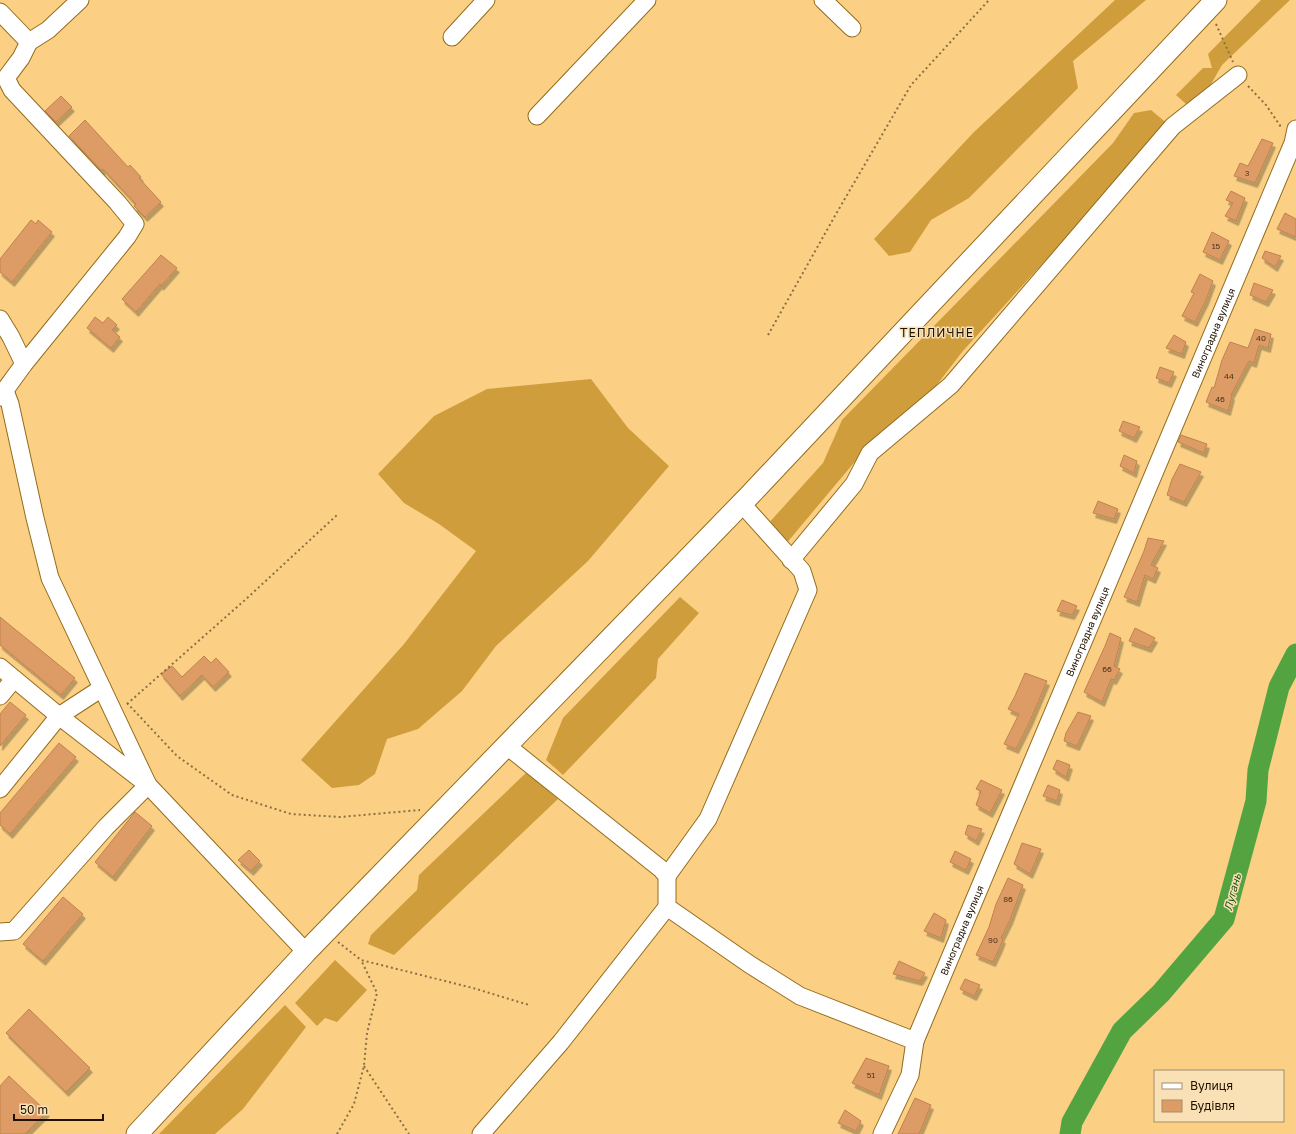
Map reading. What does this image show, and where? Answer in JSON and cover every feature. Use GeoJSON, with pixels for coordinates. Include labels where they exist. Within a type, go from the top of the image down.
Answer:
{"type":"FeatureCollection","features":[{"type":"Feature","properties":{"kind":"main road"},"geometry":{"type":"LineString","coordinates":[[137,1134],[325,932],[742,504],[1216,0]]}},
{"type":"Feature","properties":{"kind":"street"},"geometry":{"type":"LineString","coordinates":[[80,0],[48,30],[29,42],[21,58],[3,80],[118,202],[135,224],[127,237],[24,364],[2,394],[10,404],[50,578],[148,785]]}},
{"type":"Feature","properties":{"kind":"street"},"geometry":{"type":"LineString","coordinates":[[452,37],[486,0]]}},
{"type":"Feature","properties":{"kind":"street"},"geometry":{"type":"LineString","coordinates":[[537,116],[647,0]]}},
{"type":"Feature","properties":{"kind":"street"},"geometry":{"type":"LineString","coordinates":[[823,0],[852,28]]}},
{"type":"Feature","properties":{"kind":"street"},"geometry":{"type":"LineString","coordinates":[[0,12],[29,42]]}},
{"type":"Feature","properties":{"kind":"street"},"geometry":{"type":"LineString","coordinates":[[791,560],[854,484],[870,453],[951,386],[1173,126],[1238,75]]}},
{"type":"Feature","properties":{"kind":"street","name":"Виноградна вулиця"},"geometry":{"type":"LineString","coordinates":[[882,1134],[910,1075],[916,1041],[1292,143],[1296,129]]}},
{"type":"Feature","properties":{"kind":"street"},"geometry":{"type":"LineString","coordinates":[[0,319],[11,337],[24,364]]}},
{"type":"Feature","properties":{"kind":"street"},"geometry":{"type":"LineString","coordinates":[[481,1134],[561,1042],[667,907],[667,876],[708,819],[808,590],[802,571],[742,504]]}},
{"type":"Feature","properties":{"kind":"street"},"geometry":{"type":"LineString","coordinates":[[0,667],[59,716],[148,785],[306,952]]}},
{"type":"Feature","properties":{"kind":"street"},"geometry":{"type":"LineString","coordinates":[[0,696],[14,679]]}},
{"type":"Feature","properties":{"kind":"street"},"geometry":{"type":"LineString","coordinates":[[0,789],[59,716],[102,688]]}},
{"type":"Feature","properties":{"kind":"street"},"geometry":{"type":"LineString","coordinates":[[507,746],[667,876]]}},
{"type":"Feature","properties":{"kind":"street"},"geometry":{"type":"LineString","coordinates":[[0,932],[14,931],[106,827],[148,785]]}},
{"type":"Feature","properties":{"kind":"street"},"geometry":{"type":"LineString","coordinates":[[667,907],[749,964],[800,996],[916,1041]]}},
{"type":"Feature","properties":{"kind":"path"},"geometry":{"type":"LineString","coordinates":[[768,335],[911,85],[989,0]]}},
{"type":"Feature","properties":{"kind":"path"},"geometry":{"type":"LineString","coordinates":[[114,715],[245,600],[337,515]]}},
{"type":"Feature","properties":{"kind":"path"},"geometry":{"type":"LineString","coordinates":[[127,703],[177,756],[232,795],[291,814],[340,817],[447,808]]}},
{"type":"Feature","properties":{"kind":"path"},"geometry":{"type":"LineString","coordinates":[[325,932],[361,960],[473,988],[529,1005]]}},
{"type":"Feature","properties":{"kind":"path"},"geometry":{"type":"LineString","coordinates":[[337,1134],[354,1104],[364,1066],[367,1033],[377,993],[361,960]]}},
{"type":"Feature","properties":{"kind":"path"},"geometry":{"type":"LineString","coordinates":[[364,1066],[409,1134]]}},
{"type":"Feature","properties":{"kind":"shaded area"},"geometry":{"type":"Polygon","coordinates":[[[1115,0],[1146,0],[1073,61],[1078,88],[969,198],[931,220],[910,252],[889,256],[874,239],[973,133],[1115,0]]]}},
{"type":"Feature","properties":{"kind":"shaded area"},"geometry":{"type":"Polygon","coordinates":[[[1261,0],[1290,0],[1222,65],[1206,93],[1186,104],[1176,95],[1203,68],[1212,68],[1208,54],[1261,0]]]}},
{"type":"Feature","properties":{"kind":"shaded area"},"geometry":{"type":"Polygon","coordinates":[[[1151,110],[1169,125],[962,352],[923,403],[868,446],[785,545],[767,525],[823,463],[842,420],[1113,143],[1134,113],[1151,110]]]}},
{"type":"Feature","properties":{"kind":"shaded area"},"geometry":{"type":"Polygon","coordinates":[[[591,379],[628,428],[669,466],[588,561],[496,646],[462,691],[418,729],[387,739],[375,774],[359,785],[332,788],[301,760],[404,644],[476,551],[439,524],[404,503],[378,474],[434,416],[487,389],[591,379]]]}},
{"type":"Feature","properties":{"kind":"shaded area"},"geometry":{"type":"Polygon","coordinates":[[[680,597],[699,613],[658,659],[656,678],[563,775],[546,760],[563,718],[680,597]]]}},
{"type":"Feature","properties":{"kind":"shaded area"},"geometry":{"type":"Polygon","coordinates":[[[527,772],[558,799],[394,955],[368,944],[371,935],[417,890],[419,875],[527,772]]]}},
{"type":"Feature","properties":{"kind":"shaded area"},"geometry":{"type":"Polygon","coordinates":[[[335,960],[367,990],[337,1022],[325,1018],[317,1026],[295,1003],[335,960]]]}},
{"type":"Feature","properties":{"kind":"shaded area"},"geometry":{"type":"Polygon","coordinates":[[[285,1005],[306,1027],[243,1109],[215,1134],[159,1134],[285,1005]]]}},
{"type":"Feature","properties":{"kind":"building"},"geometry":{"type":"Polygon","coordinates":[[[61,96],[72,107],[56,122],[45,111],[61,96]]]}},
{"type":"Feature","properties":{"kind":"building"},"geometry":{"type":"Polygon","coordinates":[[[85,120],[128,167],[130,165],[141,177],[139,178],[161,202],[145,217],[134,206],[136,204],[69,136],[85,120]]]}},
{"type":"Feature","properties":{"kind":"building"},"geometry":{"type":"Polygon","coordinates":[[[1262,139],[1273,143],[1255,183],[1234,176],[1240,163],[1248,166],[1262,139]]]}},
{"type":"Feature","properties":{"kind":"building"},"geometry":{"type":"Polygon","coordinates":[[[1231,191],[1245,198],[1236,221],[1225,216],[1233,203],[1226,200],[1231,191]]]}},
{"type":"Feature","properties":{"kind":"building"},"geometry":{"type":"Polygon","coordinates":[[[1285,213],[1296,219],[1296,237],[1277,229],[1285,213]]]}},
{"type":"Feature","properties":{"kind":"building"},"geometry":{"type":"Polygon","coordinates":[[[31,220],[36,224],[38,220],[52,232],[12,282],[0,272],[0,259],[31,220]]]}},
{"type":"Feature","properties":{"kind":"building"},"geometry":{"type":"Polygon","coordinates":[[[1212,232],[1229,241],[1220,260],[1203,252],[1212,232]]]}},
{"type":"Feature","properties":{"kind":"building"},"geometry":{"type":"Polygon","coordinates":[[[1265,251],[1281,256],[1275,267],[1262,258],[1265,251]]]}},
{"type":"Feature","properties":{"kind":"building"},"geometry":{"type":"Polygon","coordinates":[[[161,255],[177,268],[161,286],[160,284],[136,312],[122,299],[161,255]]]}},
{"type":"Feature","properties":{"kind":"building"},"geometry":{"type":"Polygon","coordinates":[[[1200,274],[1213,281],[1206,300],[1195,322],[1182,316],[1194,293],[1191,292],[1200,274]]]}},
{"type":"Feature","properties":{"kind":"building"},"geometry":{"type":"Polygon","coordinates":[[[1254,283],[1273,290],[1266,302],[1250,295],[1254,283]]]}},
{"type":"Feature","properties":{"kind":"building"},"geometry":{"type":"Polygon","coordinates":[[[95,317],[103,323],[108,317],[117,325],[112,330],[120,337],[111,348],[87,328],[95,317]]]}},
{"type":"Feature","properties":{"kind":"building"},"geometry":{"type":"Polygon","coordinates":[[[1255,329],[1271,334],[1268,348],[1259,345],[1254,363],[1249,361],[1231,395],[1228,411],[1206,402],[1212,387],[1214,388],[1222,360],[1230,342],[1248,348],[1255,329]]]}},
{"type":"Feature","properties":{"kind":"building"},"geometry":{"type":"Polygon","coordinates":[[[1174,335],[1186,342],[1182,354],[1166,348],[1174,335]]]}},
{"type":"Feature","properties":{"kind":"building"},"geometry":{"type":"Polygon","coordinates":[[[1160,367],[1174,372],[1169,383],[1156,378],[1160,367]]]}},
{"type":"Feature","properties":{"kind":"building"},"geometry":{"type":"Polygon","coordinates":[[[1123,421],[1140,427],[1134,438],[1119,431],[1123,421]]]}},
{"type":"Feature","properties":{"kind":"building"},"geometry":{"type":"Polygon","coordinates":[[[1181,435],[1207,444],[1204,453],[1178,442],[1181,435]]]}},
{"type":"Feature","properties":{"kind":"building"},"geometry":{"type":"Polygon","coordinates":[[[1124,455],[1137,461],[1134,473],[1120,466],[1124,455]]]}},
{"type":"Feature","properties":{"kind":"building"},"geometry":{"type":"Polygon","coordinates":[[[1180,464],[1201,472],[1184,502],[1167,495],[1172,479],[1180,464]]]}},
{"type":"Feature","properties":{"kind":"building"},"geometry":{"type":"Polygon","coordinates":[[[1098,501],[1118,509],[1114,519],[1093,513],[1098,501]]]}},
{"type":"Feature","properties":{"kind":"building"},"geometry":{"type":"Polygon","coordinates":[[[1148,538],[1164,541],[1151,565],[1158,568],[1153,579],[1145,575],[1137,602],[1124,597],[1148,538]]]}},
{"type":"Feature","properties":{"kind":"building"},"geometry":{"type":"Polygon","coordinates":[[[1062,600],[1077,606],[1072,615],[1057,611],[1062,600]]]}},
{"type":"Feature","properties":{"kind":"building"},"geometry":{"type":"Polygon","coordinates":[[[0,617],[75,678],[61,695],[0,645],[0,617]]]}},
{"type":"Feature","properties":{"kind":"building"},"geometry":{"type":"Polygon","coordinates":[[[1135,628],[1155,638],[1149,648],[1129,641],[1135,628]]]}},
{"type":"Feature","properties":{"kind":"building"},"geometry":{"type":"Polygon","coordinates":[[[1110,633],[1121,638],[1114,666],[1120,669],[1114,680],[1111,679],[1102,702],[1084,692],[1110,633]]]}},
{"type":"Feature","properties":{"kind":"building"},"geometry":{"type":"Polygon","coordinates":[[[204,656],[211,663],[216,658],[229,672],[213,687],[202,675],[180,696],[161,674],[172,666],[182,677],[204,656]]]}},
{"type":"Feature","properties":{"kind":"building"},"geometry":{"type":"Polygon","coordinates":[[[1025,673],[1047,681],[1016,749],[1004,744],[1019,714],[1008,709],[1025,673]]]}},
{"type":"Feature","properties":{"kind":"building"},"geometry":{"type":"Polygon","coordinates":[[[10,702],[26,715],[0,746],[0,714],[10,702]]]}},
{"type":"Feature","properties":{"kind":"building"},"geometry":{"type":"Polygon","coordinates":[[[1078,712],[1091,716],[1077,746],[1064,741],[1066,733],[1078,712]]]}},
{"type":"Feature","properties":{"kind":"building"},"geometry":{"type":"Polygon","coordinates":[[[59,743],[76,757],[10,834],[0,825],[0,813],[59,743]]]}},
{"type":"Feature","properties":{"kind":"building"},"geometry":{"type":"Polygon","coordinates":[[[1057,760],[1070,765],[1066,777],[1053,769],[1057,760]]]}},
{"type":"Feature","properties":{"kind":"building"},"geometry":{"type":"Polygon","coordinates":[[[981,780],[1002,790],[990,813],[976,805],[981,791],[976,789],[981,780]]]}},
{"type":"Feature","properties":{"kind":"building"},"geometry":{"type":"Polygon","coordinates":[[[1048,785],[1060,790],[1057,801],[1043,796],[1048,785]]]}},
{"type":"Feature","properties":{"kind":"building"},"geometry":{"type":"Polygon","coordinates":[[[135,812],[152,826],[113,877],[95,862],[135,812]]]}},
{"type":"Feature","properties":{"kind":"building"},"geometry":{"type":"Polygon","coordinates":[[[968,825],[982,829],[976,841],[965,834],[968,825]]]}},
{"type":"Feature","properties":{"kind":"building"},"geometry":{"type":"Polygon","coordinates":[[[1022,843],[1041,849],[1030,874],[1014,864],[1022,843]]]}},
{"type":"Feature","properties":{"kind":"building"},"geometry":{"type":"Polygon","coordinates":[[[249,850],[260,861],[251,871],[238,860],[249,850]]]}},
{"type":"Feature","properties":{"kind":"building"},"geometry":{"type":"Polygon","coordinates":[[[955,851],[971,859],[966,870],[950,862],[955,851]]]}},
{"type":"Feature","properties":{"kind":"building"},"geometry":{"type":"Polygon","coordinates":[[[1008,878],[1023,885],[1010,920],[1001,938],[1003,939],[993,962],[976,955],[989,927],[996,904],[1008,878]]]}},
{"type":"Feature","properties":{"kind":"building"},"geometry":{"type":"Polygon","coordinates":[[[63,897],[83,914],[43,961],[23,944],[63,897]]]}},
{"type":"Feature","properties":{"kind":"building"},"geometry":{"type":"Polygon","coordinates":[[[934,913],[946,920],[941,938],[924,931],[934,913]]]}},
{"type":"Feature","properties":{"kind":"building"},"geometry":{"type":"Polygon","coordinates":[[[899,961],[925,973],[920,981],[893,974],[899,961]]]}},
{"type":"Feature","properties":{"kind":"building"},"geometry":{"type":"Polygon","coordinates":[[[965,979],[980,985],[974,996],[960,989],[965,979]]]}},
{"type":"Feature","properties":{"kind":"building"},"geometry":{"type":"Polygon","coordinates":[[[29,1009],[90,1068],[66,1092],[6,1033],[29,1009]]]}},
{"type":"Feature","properties":{"kind":"building"},"geometry":{"type":"Polygon","coordinates":[[[866,1058],[889,1066],[879,1095],[852,1083],[866,1058]]]}},
{"type":"Feature","properties":{"kind":"building"},"geometry":{"type":"Polygon","coordinates":[[[9,1076],[47,1112],[25,1134],[0,1134],[0,1086],[9,1076]]]}},
{"type":"Feature","properties":{"kind":"building"},"geometry":{"type":"Polygon","coordinates":[[[915,1098],[931,1105],[919,1134],[898,1134],[915,1098]]]}},
{"type":"Feature","properties":{"kind":"building"},"geometry":{"type":"Polygon","coordinates":[[[845,1110],[861,1121],[856,1131],[838,1123],[845,1110]]]}},
{"type":"Feature","properties":{"kind":"waterway","name":"Лугань"},"geometry":{"type":"LineString","coordinates":[[1070,1134],[1072,1122],[1122,1031],[1161,993],[1224,919],[1256,801],[1258,770],[1279,687],[1296,654]]}},
{"type":"Feature","properties":{"kind":"district","name":"ТЕПЛИЧНЕ"},"geometry":{"type":"Point","coordinates":[937,332]}}]}
